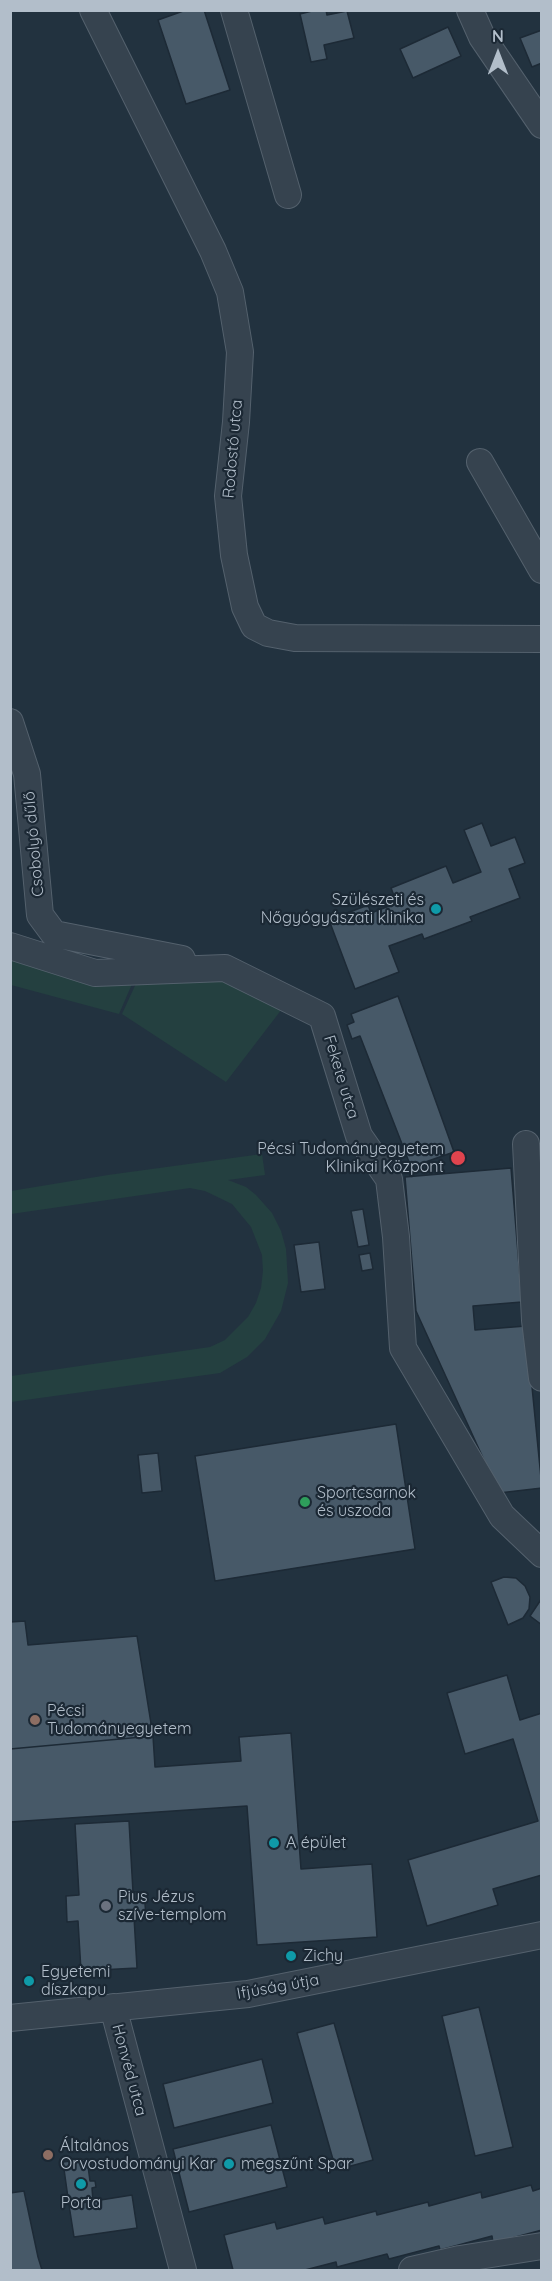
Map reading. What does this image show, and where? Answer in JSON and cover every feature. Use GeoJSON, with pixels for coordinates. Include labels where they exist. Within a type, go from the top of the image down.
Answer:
{"type":"FeatureCollection","features":[{"type":"Feature","properties":{"kind":"street","name":"Rodostó utca"},"geometry":{"type":"LineString","coordinates":[[93,10],[213,251],[230,292],[240,352],[236,422],[228,496],[234,555],[245,607],[254,626],[268,633],[295,638],[542,639]]}},
{"type":"Feature","properties":{"kind":"street"},"geometry":{"type":"LineString","coordinates":[[234,10],[288,195]]}},
{"type":"Feature","properties":{"kind":"street"},"geometry":{"type":"LineString","coordinates":[[470,10],[482,37],[542,125]]}},
{"type":"Feature","properties":{"kind":"street"},"geometry":{"type":"LineString","coordinates":[[480,462],[542,570]]}},
{"type":"Feature","properties":{"kind":"street","name":"Csobolyó dűlő"},"geometry":{"type":"LineString","coordinates":[[10,722],[27,774],[40,915],[54,934],[225,968]]}},
{"type":"Feature","properties":{"kind":"street","name":"Fekete utca"},"geometry":{"type":"LineString","coordinates":[[10,946],[95,973],[225,968],[322,1016],[359,1136],[389,1179],[396,1237],[403,1348],[502,1516],[542,1554]]}},
{"type":"Feature","properties":{"kind":"street"},"geometry":{"type":"LineString","coordinates":[[526,1144],[535,1320],[542,1378]]}},
{"type":"Feature","properties":{"kind":"street","name":"Ifjúság útja"},"geometry":{"type":"LineString","coordinates":[[10,2018],[248,1994],[542,1935]]}},
{"type":"Feature","properties":{"kind":"street","name":"Honvéd utca"},"geometry":{"type":"LineString","coordinates":[[113,2007],[183,2271]]}},
{"type":"Feature","properties":{"kind":"street"},"geometry":{"type":"LineString","coordinates":[[412,2271],[460,2259],[542,2246]]}},
{"type":"Feature","properties":{"kind":"green space"},"geometry":{"type":"Polygon","coordinates":[[[10,952],[135,977],[119,1014],[11,985],[10,952]]]}},
{"type":"Feature","properties":{"kind":"green space"},"geometry":{"type":"Polygon","coordinates":[[[227,975],[285,1005],[226,1082],[122,1014],[139,977],[227,975]]]}},
{"type":"Feature","properties":{"kind":"green space"},"geometry":{"type":"Polygon","coordinates":[[[262,1154],[265,1175],[228,1180],[246,1187],[272,1213],[281,1231],[286,1249],[288,1283],[281,1311],[265,1339],[247,1357],[220,1373],[11,1402],[11,1376],[210,1347],[225,1340],[248,1317],[256,1303],[263,1271],[262,1255],[251,1227],[232,1204],[205,1191],[190,1188],[11,1214],[11,1191],[262,1154]]]}},
{"type":"Feature","properties":{"kind":"building"},"geometry":{"type":"Polygon","coordinates":[[[186,10],[204,10],[230,90],[186,104],[158,20],[186,10]]]}},
{"type":"Feature","properties":{"kind":"building"},"geometry":{"type":"Polygon","coordinates":[[[326,10],[327,15],[347,11],[354,38],[324,45],[327,59],[311,62],[300,14],[326,10]]]}},
{"type":"Feature","properties":{"kind":"building"},"geometry":{"type":"Polygon","coordinates":[[[448,27],[461,56],[413,78],[400,49],[448,27]]]}},
{"type":"Feature","properties":{"kind":"building"},"geometry":{"type":"Polygon","coordinates":[[[542,30],[542,63],[532,67],[520,38],[542,30]]]}},
{"type":"Feature","properties":{"kind":"building","name":"Szülészeti és Nőgyógyászati klinika"},"geometry":{"type":"Polygon","coordinates":[[[482,823],[491,846],[515,837],[525,863],[509,869],[520,898],[470,917],[472,921],[424,939],[422,934],[389,946],[399,972],[355,989],[329,920],[368,905],[371,913],[397,903],[391,888],[446,866],[453,883],[481,872],[464,830],[482,823]]]}},
{"type":"Feature","properties":{"kind":"building"},"geometry":{"type":"Polygon","coordinates":[[[398,996],[454,1152],[411,1167],[360,1036],[352,1039],[347,1025],[354,1022],[351,1014],[398,996]]]}},
{"type":"Feature","properties":{"kind":"building"},"geometry":{"type":"Polygon","coordinates":[[[511,1168],[522,1302],[473,1306],[475,1330],[526,1326],[542,1488],[499,1493],[416,1311],[405,1177],[511,1168]]]}},
{"type":"Feature","properties":{"kind":"building"},"geometry":{"type":"Polygon","coordinates":[[[363,1209],[369,1245],[358,1247],[351,1211],[363,1209]]]}},
{"type":"Feature","properties":{"kind":"building"},"geometry":{"type":"Polygon","coordinates":[[[319,1242],[325,1289],[301,1292],[294,1245],[319,1242]]]}},
{"type":"Feature","properties":{"kind":"building"},"geometry":{"type":"Polygon","coordinates":[[[370,1253],[373,1269],[362,1271],[359,1255],[370,1253]]]}},
{"type":"Feature","properties":{"kind":"building","name":"Sportcsarnok és uszoda"},"geometry":{"type":"Polygon","coordinates":[[[396,1424],[415,1549],[215,1581],[195,1456],[396,1424]]]}},
{"type":"Feature","properties":{"kind":"building"},"geometry":{"type":"Polygon","coordinates":[[[158,1453],[162,1491],[142,1493],[138,1455],[158,1453]]]}},
{"type":"Feature","properties":{"kind":"building"},"geometry":{"type":"Polygon","coordinates":[[[504,1577],[516,1578],[525,1586],[530,1597],[529,1609],[523,1618],[508,1625],[491,1582],[504,1577]]]}},
{"type":"Feature","properties":{"kind":"building"},"geometry":{"type":"Polygon","coordinates":[[[542,1598],[542,1625],[530,1616],[542,1598]]]}},
{"type":"Feature","properties":{"kind":"building"},"geometry":{"type":"Polygon","coordinates":[[[25,1621],[28,1645],[137,1636],[153,1736],[10,1749],[10,1622],[25,1621]]]}},
{"type":"Feature","properties":{"kind":"building"},"geometry":{"type":"Polygon","coordinates":[[[507,1675],[520,1720],[542,1713],[542,1875],[493,1889],[498,1905],[427,1926],[408,1860],[538,1821],[513,1739],[465,1754],[447,1693],[507,1675]]]}},
{"type":"Feature","properties":{"kind":"building","name":"A épület"},"geometry":{"type":"Polygon","coordinates":[[[291,1733],[301,1869],[372,1864],[377,1937],[257,1945],[247,1806],[10,1822],[10,1749],[153,1736],[155,1767],[241,1761],[239,1737],[291,1733]]]}},
{"type":"Feature","properties":{"kind":"building","name":"Pius Jézus szíve-templom"},"geometry":{"type":"Polygon","coordinates":[[[129,1821],[133,1892],[144,1892],[146,1916],[134,1917],[137,1968],[81,1971],[78,1921],[67,1922],[66,1896],[79,1895],[75,1824],[129,1821]]]}},
{"type":"Feature","properties":{"kind":"building"},"geometry":{"type":"Polygon","coordinates":[[[479,2007],[513,2147],[475,2156],[442,2016],[479,2007]]]}},
{"type":"Feature","properties":{"kind":"building"},"geometry":{"type":"Polygon","coordinates":[[[334,2023],[373,2160],[336,2170],[297,2033],[334,2023]]]}},
{"type":"Feature","properties":{"kind":"building"},"geometry":{"type":"Polygon","coordinates":[[[262,2059],[273,2103],[174,2128],[163,2084],[262,2059]]]}},
{"type":"Feature","properties":{"kind":"building","name":"megszűnt Spar"},"geometry":{"type":"Polygon","coordinates":[[[271,2125],[287,2187],[189,2212],[173,2149],[271,2125]]]}},
{"type":"Feature","properties":{"kind":"building","name":"Porta"},"geometry":{"type":"Polygon","coordinates":[[[87,2159],[90,2181],[95,2181],[96,2187],[92,2188],[93,2201],[69,2205],[63,2162],[87,2159]]]}},
{"type":"Feature","properties":{"kind":"building"},"geometry":{"type":"Polygon","coordinates":[[[531,2185],[533,2191],[542,2188],[542,2230],[493,2243],[492,2236],[440,2250],[439,2246],[389,2259],[387,2254],[337,2267],[336,2262],[305,2270],[233,2270],[224,2235],[275,2222],[277,2229],[323,2217],[325,2224],[376,2211],[377,2215],[428,2202],[429,2206],[481,2192],[482,2198],[531,2185]]]}},
{"type":"Feature","properties":{"kind":"building"},"geometry":{"type":"Polygon","coordinates":[[[24,2191],[42,2270],[10,2270],[10,2193],[24,2191]]]}},
{"type":"Feature","properties":{"kind":"building"},"geometry":{"type":"Polygon","coordinates":[[[132,2195],[137,2228],[74,2237],[69,2205],[132,2195]]]}},
{"type":"Feature","properties":{"kind":"place","name":"Szülészeti és Nőgyógyászati klinika"},"geometry":{"type":"Point","coordinates":[436,909]}},
{"type":"Feature","properties":{"kind":"place","name":"Pécsi Tudományegyetem Klinikai Központ"},"geometry":{"type":"Point","coordinates":[458,1158]}},
{"type":"Feature","properties":{"kind":"place","name":"Sportcsarnok és uszoda"},"geometry":{"type":"Point","coordinates":[305,1502]}},
{"type":"Feature","properties":{"kind":"place","name":"Pécsi Tudományegyetem"},"geometry":{"type":"Point","coordinates":[35,1720]}},
{"type":"Feature","properties":{"kind":"place","name":"A épület"},"geometry":{"type":"Point","coordinates":[274,1843]}},
{"type":"Feature","properties":{"kind":"place","name":"Pius Jézus szíve-templom"},"geometry":{"type":"Point","coordinates":[106,1906]}},
{"type":"Feature","properties":{"kind":"place","name":"Zichy"},"geometry":{"type":"Point","coordinates":[291,1956]}},
{"type":"Feature","properties":{"kind":"place","name":"Egyetemi díszkapu"},"geometry":{"type":"Point","coordinates":[29,1981]}},
{"type":"Feature","properties":{"kind":"place","name":"Általános Orvostudományi Kar"},"geometry":{"type":"Point","coordinates":[48,2155]}},
{"type":"Feature","properties":{"kind":"place","name":"megszűnt Spar"},"geometry":{"type":"Point","coordinates":[229,2164]}},
{"type":"Feature","properties":{"kind":"place","name":"Porta"},"geometry":{"type":"Point","coordinates":[81,2184]}}]}
